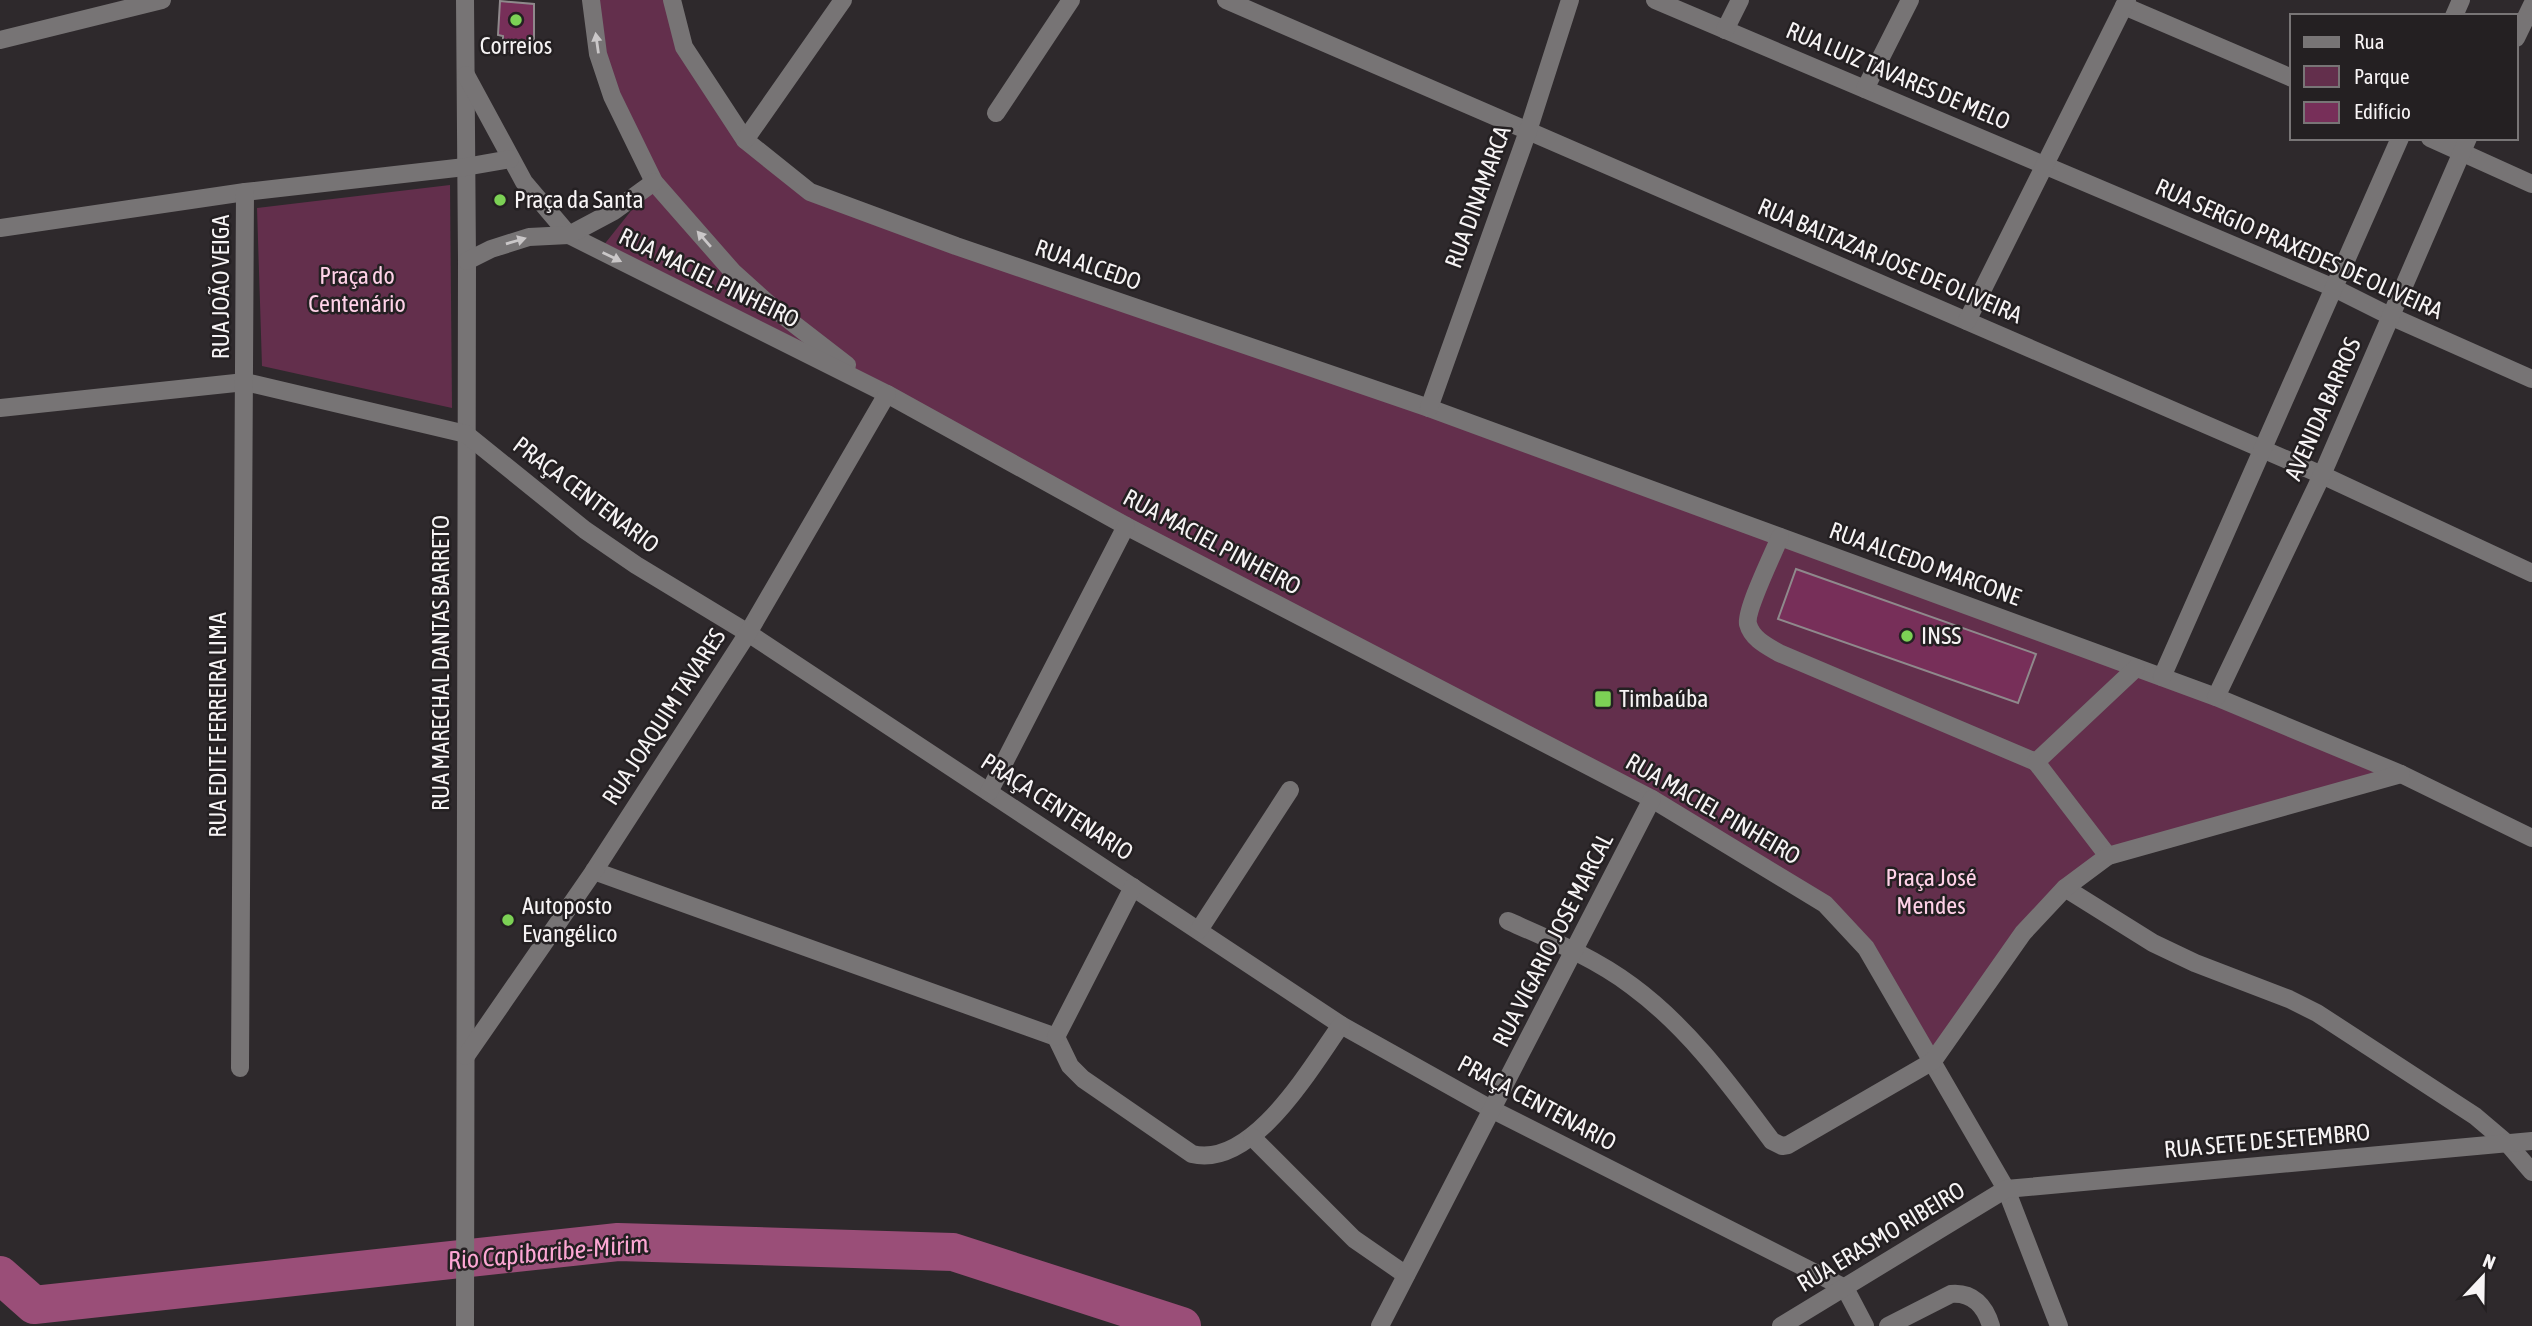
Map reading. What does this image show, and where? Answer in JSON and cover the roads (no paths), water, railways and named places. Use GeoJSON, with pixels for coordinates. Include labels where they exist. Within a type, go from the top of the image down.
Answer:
{"type":"FeatureCollection","features":[{"type":"Feature","properties":{"kind":"street"},"geometry":{"type":"LineString","coordinates":[[0,40],[162,0]]}},
{"type":"Feature","properties":{"kind":"street","name":"RUA MARECHAL DANTAS BARRETO"},"geometry":{"type":"LineString","coordinates":[[464,0],[467,261],[465,1326]]}},
{"type":"Feature","properties":{"kind":"street"},"geometry":{"type":"LineString","coordinates":[[591,0],[598,54],[612,96],[654,182],[733,272],[805,333],[887,394]]}},
{"type":"Feature","properties":{"kind":"street","name":"RUA ALCEDO"},"geometry":{"type":"LineString","coordinates":[[672,0],[684,47],[745,140],[810,192],[957,246],[1429,408]]}},
{"type":"Feature","properties":{"kind":"street"},"geometry":{"type":"LineString","coordinates":[[745,140],[844,0]]}},
{"type":"Feature","properties":{"kind":"street"},"geometry":{"type":"LineString","coordinates":[[996,113],[1071,0]]}},
{"type":"Feature","properties":{"kind":"street","name":"RUA BALTAZAR JOSE DE OLIVEIRA"},"geometry":{"type":"LineString","coordinates":[[1226,0],[2322,475],[2532,573]]}},
{"type":"Feature","properties":{"kind":"street","name":"RUA DINAMARCA"},"geometry":{"type":"LineString","coordinates":[[1429,408],[1528,131],[1570,0]]}},
{"type":"Feature","properties":{"kind":"street","name":"RUA LUIZ TAVARES DE MELO"},"geometry":{"type":"LineString","coordinates":[[1655,0],[2045,165]]}},
{"type":"Feature","properties":{"kind":"street"},"geometry":{"type":"LineString","coordinates":[[1725,30],[1740,0]]}},
{"type":"Feature","properties":{"kind":"street"},"geometry":{"type":"LineString","coordinates":[[1865,89],[1910,0]]}},
{"type":"Feature","properties":{"kind":"street"},"geometry":{"type":"LineString","coordinates":[[2518,34],[2532,2]]}},
{"type":"Feature","properties":{"kind":"street"},"geometry":{"type":"LineString","coordinates":[[1967,321],[2125,3],[2290,77]]}},
{"type":"Feature","properties":{"kind":"street","name":"RUA MACIEL PINHEIRO"},"geometry":{"type":"LineString","coordinates":[[466,75],[524,182],[569,235],[887,394],[1126,526],[1652,799],[1825,904],[1866,948],[2006,1189],[2059,1326]]}},
{"type":"Feature","properties":{"kind":"street","name":"AVENIDA BARROS"},"geometry":{"type":"LineString","coordinates":[[2162,677],[2399,140]]}},
{"type":"Feature","properties":{"kind":"street"},"geometry":{"type":"LineString","coordinates":[[2438,140],[2464,146],[2532,184]]}},
{"type":"Feature","properties":{"kind":"street","name":"AVENIDA BARROS"},"geometry":{"type":"LineString","coordinates":[[2217,697],[2322,475],[2464,146]]}},
{"type":"Feature","properties":{"kind":"street"},"geometry":{"type":"LineString","coordinates":[[0,228],[245,192],[465,167],[510,159]]}},
{"type":"Feature","properties":{"kind":"street","name":"RUA SERGIO PRAXEDES DE OLIVEIRA"},"geometry":{"type":"LineString","coordinates":[[2045,165],[2334,288],[2532,379]]}},
{"type":"Feature","properties":{"kind":"street"},"geometry":{"type":"LineString","coordinates":[[467,261],[491,249],[529,237],[569,235],[614,211],[654,182]]}},
{"type":"Feature","properties":{"kind":"street","name":"RUA JOÃO VEIGA"},"geometry":{"type":"LineString","coordinates":[[245,192],[245,382]]}},
{"type":"Feature","properties":{"kind":"street","name":"PRAÇA CENTENARIO"},"geometry":{"type":"LineString","coordinates":[[0,408],[245,382],[466,435],[585,530],[636,565],[748,633],[1341,1025],[1493,1110],[1845,1288]]}},
{"type":"Feature","properties":{"kind":"street","name":"RUA EDITE FERREIRA LIMA"},"geometry":{"type":"LineString","coordinates":[[240,1068],[245,382]]}},
{"type":"Feature","properties":{"kind":"street","name":"RUA JOAQUIM TAVARES"},"geometry":{"type":"LineString","coordinates":[[466,1056],[594,871],[748,633],[887,394]]}},
{"type":"Feature","properties":{"kind":"street","name":"RUA ALCEDO MARCONE"},"geometry":{"type":"LineString","coordinates":[[1429,408],[2217,697],[2401,774],[2532,838]]}},
{"type":"Feature","properties":{"kind":"street"},"geometry":{"type":"LineString","coordinates":[[989,792],[1126,526]]}},
{"type":"Feature","properties":{"kind":"street"},"geometry":{"type":"LineString","coordinates":[[1780,537],[1748,616],[1752,632],[1760,642],[1779,653],[2036,762],[2108,856]]}},
{"type":"Feature","properties":{"kind":"street"},"geometry":{"type":"LineString","coordinates":[[2036,762],[2136,668]]}},
{"type":"Feature","properties":{"kind":"street"},"geometry":{"type":"LineString","coordinates":[[1508,921],[1574,950],[1631,985],[1671,1018],[1718,1068],[1776,1144],[1788,1145],[1933,1061],[2023,933],[2065,888],[2108,856],[2401,774]]}},
{"type":"Feature","properties":{"kind":"street"},"geometry":{"type":"LineString","coordinates":[[1199,930],[1290,790]]}},
{"type":"Feature","properties":{"kind":"street","name":"RUA VIGARIO JOSE MARCAL"},"geometry":{"type":"LineString","coordinates":[[1380,1326],[1652,799]]}},
{"type":"Feature","properties":{"kind":"street"},"geometry":{"type":"LineString","coordinates":[[594,871],[1056,1037],[1066,1060],[1083,1079],[1192,1154],[1211,1156],[1252,1137],[1278,1111],[1341,1025]]}},
{"type":"Feature","properties":{"kind":"street"},"geometry":{"type":"LineString","coordinates":[[1056,1037],[1133,887]]}},
{"type":"Feature","properties":{"kind":"street"},"geometry":{"type":"LineString","coordinates":[[2065,888],[2152,943],[2317,1013],[2475,1115],[2508,1144],[2532,1172]]}},
{"type":"Feature","properties":{"kind":"street"},"geometry":{"type":"LineString","coordinates":[[1252,1137],[1354,1239],[1406,1275]]}},
{"type":"Feature","properties":{"kind":"street","name":"RUA SETE DE SETEMBRO"},"geometry":{"type":"LineString","coordinates":[[2006,1189],[2532,1141]]}},
{"type":"Feature","properties":{"kind":"street","name":"RUA ERASMO RIBEIRO"},"geometry":{"type":"LineString","coordinates":[[1781,1326],[2006,1189]]}},
{"type":"Feature","properties":{"kind":"street"},"geometry":{"type":"LineString","coordinates":[[1845,1288],[1865,1326]]}},
{"type":"Feature","properties":{"kind":"street"},"geometry":{"type":"LineString","coordinates":[[1888,1326],[1951,1294],[1961,1293],[1982,1306],[1991,1326]]}},
{"type":"Feature","properties":{"kind":"waterway","name":"Rio Capibaribe-Mirim"},"geometry":{"type":"LineString","coordinates":[[0,1275],[34,1305],[618,1242],[953,1252],[1182,1326]]}},
{"type":"Feature","properties":{"kind":"place","name":"Correios"},"geometry":{"type":"Point","coordinates":[516,20]}},
{"type":"Feature","properties":{"kind":"place","name":"Praça da Santa"},"geometry":{"type":"Point","coordinates":[500,200]}},
{"type":"Feature","properties":{"kind":"place","name":"INSS"},"geometry":{"type":"Point","coordinates":[1907,636]}},
{"type":"Feature","properties":{"kind":"place","name":"Timbaúba"},"geometry":{"type":"Point","coordinates":[1603,699]}},
{"type":"Feature","properties":{"kind":"place","name":"Autoposto Evangélico"},"geometry":{"type":"Point","coordinates":[508,920]}},
{"type":"Feature","properties":{"kind":"park label","name":"Praça do Centenário"},"geometry":{"type":"Point","coordinates":[357,290]}},
{"type":"Feature","properties":{"kind":"park label","name":"Praça José Mendes"},"geometry":{"type":"Point","coordinates":[1931,892]}}]}
